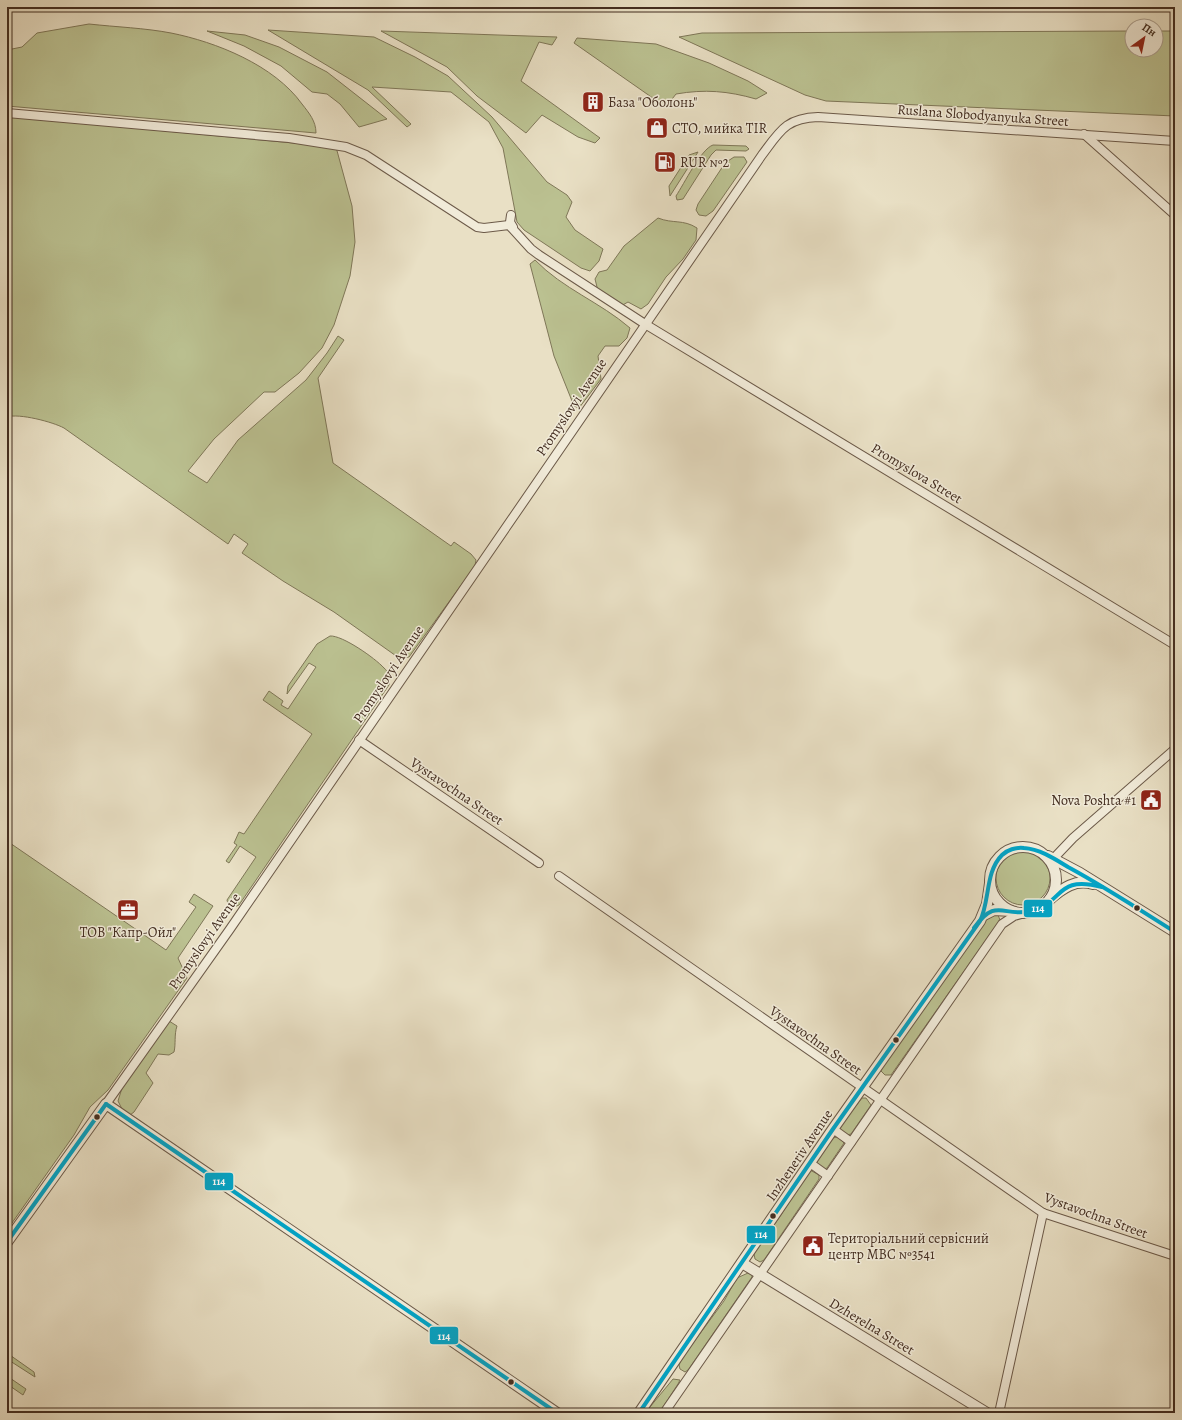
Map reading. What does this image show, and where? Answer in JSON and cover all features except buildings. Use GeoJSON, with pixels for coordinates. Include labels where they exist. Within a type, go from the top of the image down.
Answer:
{"type":"FeatureCollection","features":[{"type":"Feature","properties":{"kind":"street"},"geometry":{"type":"LineString","coordinates":[[7,113],[289,138],[346,147],[366,155],[477,227],[484,228],[504,224],[513,227]]}},
{"type":"Feature","properties":{"kind":"street","name":"Ruslana Slobodyanyuka Street"},"geometry":{"type":"LineString","coordinates":[[790,122],[802,118],[818,117],[1175,141]]}},
{"type":"Feature","properties":{"kind":"street","name":"Promyslovyi Avenue"},"geometry":{"type":"LineString","coordinates":[[7,1242],[106,1104],[359,740],[762,154],[779,132],[790,122]]}},
{"type":"Feature","properties":{"kind":"street"},"geometry":{"type":"LineString","coordinates":[[1084,134],[1175,215]]}},
{"type":"Feature","properties":{"kind":"street"},"geometry":{"type":"LineString","coordinates":[[511,215],[510,222],[513,227]]}},
{"type":"Feature","properties":{"kind":"street","name":"Promyslova Street"},"geometry":{"type":"LineString","coordinates":[[513,227],[523,241],[539,255],[645,324],[1175,645]]}},
{"type":"Feature","properties":{"kind":"street","name":"Vystavochna Street"},"geometry":{"type":"LineString","coordinates":[[359,740],[539,863]]}},
{"type":"Feature","properties":{"kind":"street"},"geometry":{"type":"LineString","coordinates":[[1050,859],[1175,749]]}},
{"type":"Feature","properties":{"kind":"street"},"geometry":{"type":"LineString","coordinates":[[1014,911],[998,901],[990,883],[991,871],[994,864],[1002,855],[1012,849],[1024,847],[1036,850],[1102,887],[1175,932]]}},
{"type":"Feature","properties":{"kind":"street"},"geometry":{"type":"LineString","coordinates":[[1047,902],[1053,893],[1056,883],[1050,859]]}},
{"type":"Feature","properties":{"kind":"street","name":"Vystavochna Street"},"geometry":{"type":"LineString","coordinates":[[559,876],[1043,1213],[1175,1256]]}},
{"type":"Feature","properties":{"kind":"street","name":"Inzheneriv Avenue"},"geometry":{"type":"LineString","coordinates":[[639,1413],[833,1129],[984,914],[989,897],[990,883]]}},
{"type":"Feature","properties":{"kind":"street"},"geometry":{"type":"LineString","coordinates":[[664,1413],[1002,924],[1014,916],[1032,911],[1074,883],[1091,883],[1102,887]]}},
{"type":"Feature","properties":{"kind":"street"},"geometry":{"type":"LineString","coordinates":[[984,914],[994,910],[1032,911]]}},
{"type":"Feature","properties":{"kind":"street"},"geometry":{"type":"LineString","coordinates":[[106,1104],[557,1413]]}},
{"type":"Feature","properties":{"kind":"street"},"geometry":{"type":"LineString","coordinates":[[833,1129],[851,1142]]}},
{"type":"Feature","properties":{"kind":"street"},"geometry":{"type":"LineString","coordinates":[[810,1163],[828,1176]]}},
{"type":"Feature","properties":{"kind":"street"},"geometry":{"type":"LineString","coordinates":[[999,1413],[1043,1213]]}},
{"type":"Feature","properties":{"kind":"street","name":"Dzherelna Street"},"geometry":{"type":"LineString","coordinates":[[742,1263],[987,1413]]}},
{"type":"Feature","properties":{"kind":"green space"},"geometry":{"type":"Polygon","coordinates":[[[89,24],[171,33],[207,42],[243,57],[276,78],[290,90],[312,117],[316,133],[7,106],[7,50],[22,47],[37,33],[89,24]]]}},
{"type":"Feature","properties":{"kind":"green space"},"geometry":{"type":"Polygon","coordinates":[[[268,30],[374,37],[415,57],[448,76],[492,117],[547,182],[567,195],[572,202],[566,217],[575,230],[603,249],[599,261],[590,271],[581,268],[524,230],[517,222],[503,148],[489,122],[451,92],[372,87],[411,124],[407,127],[368,90],[268,30]]]}},
{"type":"Feature","properties":{"kind":"green space"},"geometry":{"type":"Polygon","coordinates":[[[207,31],[245,35],[279,47],[327,72],[387,119],[359,127],[340,104],[327,94],[312,92],[281,66],[244,46],[207,31]]]}},
{"type":"Feature","properties":{"kind":"green space"},"geometry":{"type":"Polygon","coordinates":[[[381,31],[557,37],[552,45],[539,42],[521,81],[600,138],[595,143],[578,137],[542,115],[526,133],[477,96],[447,67],[381,31]]]}},
{"type":"Feature","properties":{"kind":"green space"},"geometry":{"type":"Polygon","coordinates":[[[1124,31],[1124,58],[1164,58],[1164,31],[1175,31],[1175,116],[826,101],[805,95],[679,37],[702,33],[1124,31]]]}},
{"type":"Feature","properties":{"kind":"green space"},"geometry":{"type":"Polygon","coordinates":[[[577,38],[656,44],[709,63],[748,81],[767,93],[756,99],[736,94],[707,91],[676,94],[669,103],[657,101],[574,43],[577,38]]]}},
{"type":"Feature","properties":{"kind":"green space"},"geometry":{"type":"Polygon","coordinates":[[[7,116],[336,147],[352,206],[355,242],[350,276],[334,325],[322,348],[299,373],[275,392],[264,392],[214,439],[188,471],[207,483],[238,440],[306,380],[338,336],[344,340],[318,378],[333,463],[451,546],[454,542],[471,554],[476,560],[475,566],[409,657],[399,658],[334,612],[283,581],[242,553],[248,544],[234,534],[228,544],[64,428],[36,419],[19,416],[7,417],[7,116]]]}},
{"type":"Feature","properties":{"kind":"green space"},"geometry":{"type":"Polygon","coordinates":[[[713,145],[746,146],[749,149],[746,151],[716,150],[711,155],[683,199],[677,200],[676,196],[698,160],[708,148],[713,145]]]}},
{"type":"Feature","properties":{"kind":"green space"},"geometry":{"type":"Polygon","coordinates":[[[698,152],[670,196],[669,186],[689,155],[698,152]]]}},
{"type":"Feature","properties":{"kind":"green space"},"geometry":{"type":"Polygon","coordinates":[[[734,157],[744,157],[747,162],[713,211],[706,216],[699,215],[696,210],[698,204],[725,163],[734,157]]]}},
{"type":"Feature","properties":{"kind":"green space"},"geometry":{"type":"Polygon","coordinates":[[[658,218],[692,225],[697,228],[696,240],[683,259],[666,277],[648,304],[641,309],[628,302],[621,306],[598,291],[595,279],[599,272],[607,270],[624,246],[658,218]]]}},
{"type":"Feature","properties":{"kind":"green space"},"geometry":{"type":"Polygon","coordinates":[[[535,260],[557,279],[606,310],[630,328],[627,338],[619,346],[605,346],[598,356],[601,379],[579,408],[574,406],[554,356],[530,264],[535,260]]]}},
{"type":"Feature","properties":{"kind":"green space"},"geometry":{"type":"Polygon","coordinates":[[[330,636],[350,643],[380,664],[388,673],[389,685],[239,905],[232,908],[228,904],[227,900],[256,857],[240,846],[229,863],[226,861],[237,845],[234,843],[239,832],[244,834],[312,734],[263,700],[269,691],[283,701],[281,705],[288,709],[316,667],[309,663],[287,694],[288,686],[317,644],[330,636]]]}},
{"type":"Feature","properties":{"kind":"green space"},"geometry":{"type":"Polygon","coordinates":[[[7,841],[166,950],[196,907],[189,902],[194,894],[213,906],[178,958],[187,978],[108,1090],[90,1107],[74,1135],[7,1230],[7,841]]]}},
{"type":"Feature","properties":{"kind":"green space"},"geometry":{"type":"Polygon","coordinates":[[[1023,851],[1033,853],[1042,859],[1048,868],[1050,878],[1048,888],[1042,897],[1033,903],[1023,905],[1013,903],[1004,897],[998,888],[996,878],[998,868],[1004,859],[1013,853],[1023,851]]]}},
{"type":"Feature","properties":{"kind":"green space"},"geometry":{"type":"Polygon","coordinates":[[[989,914],[998,915],[1000,920],[891,1075],[885,1075],[881,1071],[881,1068],[989,914]]]}},
{"type":"Feature","properties":{"kind":"green space"},"geometry":{"type":"Polygon","coordinates":[[[169,1021],[177,1026],[174,1052],[169,1055],[158,1054],[146,1073],[153,1083],[134,1112],[130,1115],[124,1113],[118,1101],[122,1088],[169,1021]]]}},
{"type":"Feature","properties":{"kind":"green space"},"geometry":{"type":"Polygon","coordinates":[[[862,1098],[866,1098],[871,1105],[851,1134],[847,1135],[840,1130],[841,1125],[862,1098]]]}},
{"type":"Feature","properties":{"kind":"green space"},"geometry":{"type":"Polygon","coordinates":[[[838,1137],[844,1143],[825,1169],[815,1162],[832,1138],[838,1137]]]}},
{"type":"Feature","properties":{"kind":"green space"},"geometry":{"type":"Polygon","coordinates":[[[810,1170],[819,1175],[819,1179],[764,1260],[760,1262],[755,1259],[754,1254],[810,1170]]]}},
{"type":"Feature","properties":{"kind":"green space"},"geometry":{"type":"Polygon","coordinates":[[[748,1273],[752,1274],[752,1277],[688,1370],[685,1372],[680,1369],[679,1365],[682,1358],[724,1301],[737,1278],[748,1273]]]}},
{"type":"Feature","properties":{"kind":"green space"},"geometry":{"type":"Polygon","coordinates":[[[7,1353],[34,1372],[35,1377],[7,1359],[7,1353]]]}},
{"type":"Feature","properties":{"kind":"green space"},"geometry":{"type":"Polygon","coordinates":[[[7,1376],[26,1389],[23,1395],[7,1384],[7,1376]]]}},
{"type":"Feature","properties":{"kind":"green space"},"geometry":{"type":"Polygon","coordinates":[[[673,1379],[680,1380],[659,1413],[645,1413],[673,1379]]]}},
{"type":"Feature","properties":{"kind":"transit line","name":"114"},"geometry":{"type":"LineString","coordinates":[[639,1413],[833,1129],[980,921],[985,905],[990,878],[997,862],[1004,853],[1015,848],[1024,848],[1042,852],[1095,882],[1175,932]]}},
{"type":"Feature","properties":{"kind":"transit line","name":"114"},"geometry":{"type":"LineString","coordinates":[[974,928],[982,918],[995,910],[1014,912],[1031,911],[1042,907],[1062,891],[1076,884],[1087,884],[1102,887]]}},
{"type":"Feature","properties":{"kind":"transit line","name":"114"},"geometry":{"type":"LineString","coordinates":[[106,1104],[557,1413]]}},
{"type":"Feature","properties":{"kind":"transit line","name":"114"},"geometry":{"type":"LineString","coordinates":[[7,1242],[106,1104]]}},
{"type":"Feature","properties":{"kind":"place","name":"База \"Оболонь\""},"geometry":{"type":"Point","coordinates":[593,102]}},
{"type":"Feature","properties":{"kind":"place","name":"СТО, мийка TIR"},"geometry":{"type":"Point","coordinates":[657,128]}},
{"type":"Feature","properties":{"kind":"place","name":"RUR №2"},"geometry":{"type":"Point","coordinates":[665,162]}},
{"type":"Feature","properties":{"kind":"place","name":"Nova Poshta #1"},"geometry":{"type":"Point","coordinates":[1151,800]}},
{"type":"Feature","properties":{"kind":"place","name":"ТОВ \"Капр-Ойл\""},"geometry":{"type":"Point","coordinates":[128,910]}},
{"type":"Feature","properties":{"kind":"place","name":"Територіальний сервісний центр МВС №3541"},"geometry":{"type":"Point","coordinates":[813,1246]}}]}
